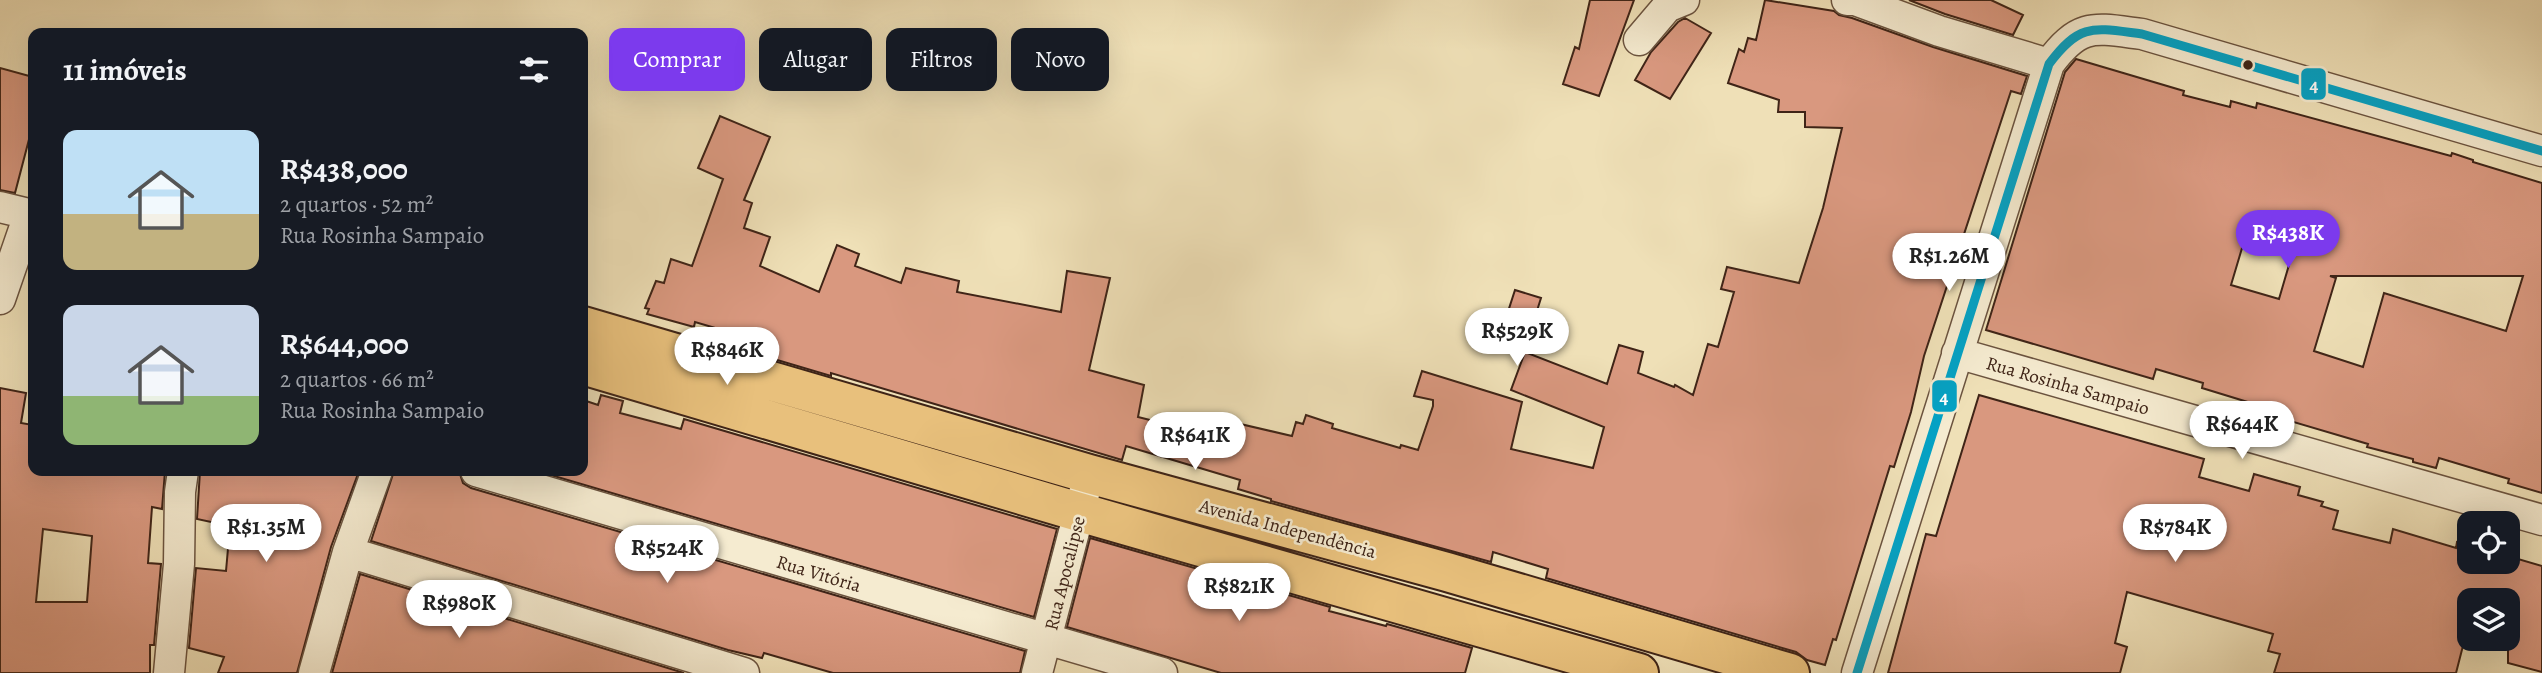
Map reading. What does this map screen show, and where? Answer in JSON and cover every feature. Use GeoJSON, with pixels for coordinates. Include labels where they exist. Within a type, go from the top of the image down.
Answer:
{"type":"FeatureCollection","features":[{"type":"Feature","properties":{"kind":"main road","name":"Avenida Independência"},"geometry":{"type":"LineString","coordinates":[[588,327],[1089,474],[1447,572],[1790,673]]}},
{"type":"Feature","properties":{"kind":"main road"},"geometry":{"type":"LineString","coordinates":[[588,367],[1079,512],[1639,673]]}},
{"type":"Feature","properties":{"kind":"main road"},"geometry":{"type":"LineString","coordinates":[[749,415],[761,378]]}},
{"type":"Feature","properties":{"kind":"main road"},"geometry":{"type":"LineString","coordinates":[[1436,614],[1447,572]]}},
{"type":"Feature","properties":{"kind":"street"},"geometry":{"type":"LineString","coordinates":[[1639,40],[1667,7],[1684,0]]}},
{"type":"Feature","properties":{"kind":"street"},"geometry":{"type":"LineString","coordinates":[[1847,0],[1855,0],[1939,31],[2049,64]]}},
{"type":"Feature","properties":{"kind":"street"},"geometry":{"type":"LineString","coordinates":[[1857,673],[2049,64],[2066,41],[2094,29],[2142,34],[2542,151]]}},
{"type":"Feature","properties":{"kind":"street"},"geometry":{"type":"LineString","coordinates":[[0,207],[28,214]]}},
{"type":"Feature","properties":{"kind":"street"},"geometry":{"type":"LineString","coordinates":[[0,299],[28,223]]}},
{"type":"Feature","properties":{"kind":"street","name":"Rua Rosinha Sampaio"},"geometry":{"type":"LineString","coordinates":[[1957,353],[2542,520]]}},
{"type":"Feature","properties":{"kind":"street","name":"Rua Apocalipse"},"geometry":{"type":"LineString","coordinates":[[1037,673],[1089,474]]}},
{"type":"Feature","properties":{"kind":"street"},"geometry":{"type":"LineString","coordinates":[[169,673],[179,564],[182,476]]}},
{"type":"Feature","properties":{"kind":"street"},"geometry":{"type":"LineString","coordinates":[[322,671],[348,552],[375,476]]}},
{"type":"Feature","properties":{"kind":"street","name":"Rua Vitória"},"geometry":{"type":"LineString","coordinates":[[493,476],[1161,673]]}},
{"type":"Feature","properties":{"kind":"street"},"geometry":{"type":"LineString","coordinates":[[348,552],[744,673]]}},
{"type":"Feature","properties":{"kind":"building"},"geometry":{"type":"Polygon","coordinates":[[[1590,0],[1634,0],[1599,96],[1563,84],[1575,47],[1579,49],[1590,0]]]}},
{"type":"Feature","properties":{"kind":"building"},"geometry":{"type":"Polygon","coordinates":[[[1765,0],[1834,11],[1933,47],[2027,76],[2021,94],[2011,91],[1924,356],[1894,467],[1890,466],[1836,640],[1833,639],[1825,665],[1807,660],[1796,652],[1546,578],[1548,569],[1493,552],[1491,562],[1271,501],[1238,489],[1240,480],[1126,446],[1122,460],[831,373],[831,376],[767,357],[768,353],[737,344],[739,335],[695,322],[694,327],[647,314],[649,309],[645,308],[656,281],[664,283],[671,259],[692,266],[723,179],[698,168],[720,116],[770,137],[744,200],[752,203],[744,228],[770,237],[760,266],[819,292],[837,245],[859,254],[855,266],[901,283],[906,268],[959,281],[957,292],[1061,312],[1067,271],[1110,278],[1089,370],[1144,385],[1138,417],[1198,432],[1202,419],[1205,420],[1206,416],[1292,436],[1296,422],[1303,424],[1306,415],[1333,424],[1332,428],[1400,448],[1401,445],[1418,450],[1433,406],[1433,400],[1414,396],[1422,371],[1522,402],[1511,449],[1593,468],[1604,427],[1511,390],[1525,352],[1607,384],[1619,345],[1643,352],[1638,373],[1674,387],[1675,385],[1693,395],[1708,344],[1718,347],[1734,292],[1721,289],[1727,267],[1799,283],[1823,208],[1842,128],[1805,127],[1805,112],[1778,112],[1779,100],[1728,83],[1739,49],[1744,52],[1748,38],[1756,40],[1765,0]]]}},
{"type":"Feature","properties":{"kind":"building"},"geometry":{"type":"Polygon","coordinates":[[[1909,0],[1991,0],[2023,15],[2013,35],[1909,0]]]}},
{"type":"Feature","properties":{"kind":"building"},"geometry":{"type":"Polygon","coordinates":[[[1685,18],[1711,33],[1670,99],[1635,80],[1651,52],[1678,22],[1685,18]]]}},
{"type":"Feature","properties":{"kind":"building"},"geometry":{"type":"Polygon","coordinates":[[[2076,59],[2184,91],[2183,95],[2230,107],[2231,101],[2256,108],[2257,103],[2451,156],[2452,153],[2542,183],[2542,493],[2508,483],[2509,479],[2439,458],[2436,468],[2413,462],[2413,459],[2367,447],[2368,444],[2263,413],[2264,407],[2202,388],[2203,383],[2156,369],[2153,379],[1986,330],[2065,72],[2076,59]],[[2248,228],[2231,285],[2279,299],[2296,241],[2248,228]],[[2330,276],[2336,278],[2314,351],[2363,367],[2384,293],[2506,331],[2523,276],[2330,276]]]}},
{"type":"Feature","properties":{"kind":"building"},"geometry":{"type":"Polygon","coordinates":[[[0,68],[28,76],[28,143],[15,193],[0,190],[0,68]]]}},
{"type":"Feature","properties":{"kind":"building"},"geometry":{"type":"Polygon","coordinates":[[[1515,290],[1541,298],[1531,330],[1505,321],[1515,290]]]}},
{"type":"Feature","properties":{"kind":"building"},"geometry":{"type":"Polygon","coordinates":[[[0,388],[26,393],[21,423],[28,424],[28,476],[165,476],[162,509],[152,507],[148,563],[161,564],[154,645],[150,645],[150,673],[0,673],[0,388]],[[43,529],[36,602],[87,602],[92,536],[43,529]]]}},
{"type":"Feature","properties":{"kind":"building"},"geometry":{"type":"Polygon","coordinates":[[[601,395],[623,401],[620,413],[681,429],[684,419],[1057,529],[1034,617],[554,476],[588,476],[588,402],[598,405],[601,395]]]}},
{"type":"Feature","properties":{"kind":"building"},"geometry":{"type":"Polygon","coordinates":[[[1979,395],[2204,459],[2199,477],[2249,491],[2254,474],[2300,487],[2298,495],[2323,502],[2321,506],[2338,511],[2333,529],[2390,543],[2393,529],[2456,548],[2457,542],[2457,574],[2520,574],[2520,560],[2542,566],[2542,672],[2508,663],[2508,651],[2520,651],[2520,588],[2457,588],[2457,651],[2462,651],[2456,673],[2274,673],[2280,654],[2268,651],[2273,634],[2127,592],[2115,643],[2127,647],[2120,673],[1888,673],[1926,534],[1936,536],[1979,395]]]}},
{"type":"Feature","properties":{"kind":"building"},"geometry":{"type":"Polygon","coordinates":[[[200,476],[357,476],[331,547],[297,673],[218,673],[224,657],[189,648],[196,568],[226,571],[230,526],[197,519],[200,476]]]}},
{"type":"Feature","properties":{"kind":"building"},"geometry":{"type":"Polygon","coordinates":[[[392,476],[461,476],[463,483],[471,488],[1025,651],[1020,673],[833,673],[764,653],[762,658],[728,650],[371,541],[392,476]]]}},
{"type":"Feature","properties":{"kind":"building"},"geometry":{"type":"Polygon","coordinates":[[[1090,538],[1330,607],[1329,611],[1472,648],[1465,673],[1221,673],[1067,627],[1090,538]]]}},
{"type":"Feature","properties":{"kind":"building"},"geometry":{"type":"Polygon","coordinates":[[[360,574],[684,673],[332,673],[360,574]]]}},
{"type":"Feature","properties":{"kind":"transit line","name":"4"},"geometry":{"type":"LineString","coordinates":[[1857,673],[2049,64],[2060,50],[2079,34],[2100,30],[2142,34],[2542,151]]}}]}
